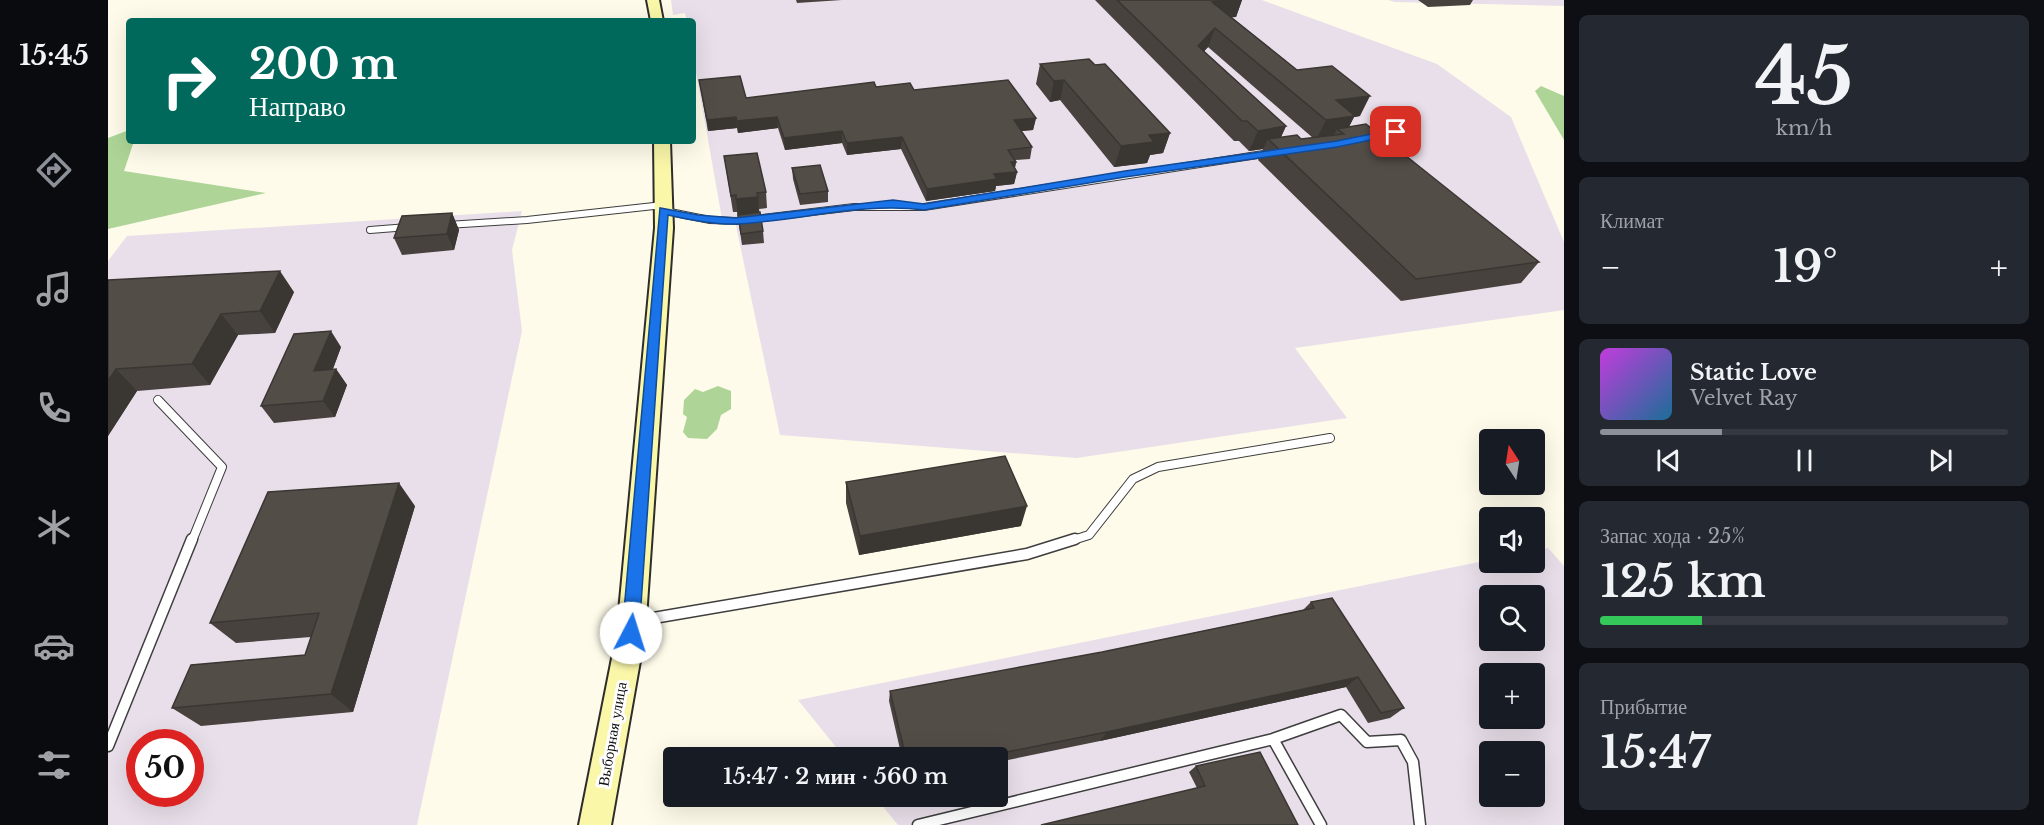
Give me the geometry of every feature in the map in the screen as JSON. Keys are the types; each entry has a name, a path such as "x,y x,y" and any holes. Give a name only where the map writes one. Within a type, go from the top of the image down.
{"main road":[{"path":"653,0 656,18"},
{"name":"Выборная улица","path":"595,825 632,622 663,207 662,144"}],"lane":[{"path":"1367,138 1396,132"},
{"path":"437,225 527,220 663,207 698,218 735,221 893,203 924,207 1125,174 1275,153"},
{"path":"370,230 415,227"},
{"path":"108,746 222,466 158,400"},
{"path":"632,622 1027,554 1089,535 1133,479 1158,467 1330,438"},
{"path":"918,825 1273,740 1341,715 1367,742 1401,740 1413,762 1420,825"},
{"path":"1273,740 1321,825"}],"shaded area":[{"path":"671,0 1262,0 1437,64 1511,117 1564,242 1564,310 1295,348 1347,418 1077,458 780,435 735,221 722,219 696,72 696,18 686,18 685,13 673,15"},
{"path":"1388,0 1564,0 1564,6 1395,2"},
{"path":"522,211 512,250 522,331 417,825 108,825 108,261 127,236"},
{"path":"1548,548 1564,566 1564,825 898,825 883,807 1008,807 1008,747 836,747 798,700 1479,562 1479,573 1545,573 1545,549"}],"green space":[{"path":"1541,86 1564,96 1564,140 1535,91"},
{"path":"126,131 126,144 133,144 124,171 266,193 108,229 108,138"},
{"path":"718,386 731,391 731,409 721,415 717,429 707,439 688,438 683,432 687,417 683,414 684,400 695,389 703,392"}],"building":[{"path":"1117,0 1229,0 1212,2 1297,70 1332,66 1370,96 1336,100 1355,116 1326,120 1215,28 1198,46 1286,126 1258,131 1247,121 1242,121"},
{"path":"1089,59 1095,65 1105,64 1170,133 1149,135 1154,142 1121,146 1064,80 1054,81 1040,64"},
{"path":"740,76 746,98 874,82 876,87 910,83 914,90 1008,80 1036,118 1014,120 1032,147 1008,150 1016,162 1011,162 1017,172 994,174 997,179 927,189 902,137 847,143 842,131 784,138 777,117 737,121 736,117 707,120 699,80"},
{"path":"1366,124 1539,262 1416,279 1268,139 1297,135 1301,139 1344,134 1337,129"},
{"path":"757,153 766,192 757,193 758,197 736,199 736,195 731,196 724,156"},
{"path":"820,165 828,191 800,194 792,168"},
{"path":"760,212 763,231 741,234 738,215"},
{"path":"452,213 447,234 394,238 402,216"},
{"path":"280,271 260,311 221,314 192,364 116,369 108,381 108,280"},
{"path":"331,331 314,371 336,369 323,401 261,406 294,334"},
{"path":"1005,456 1027,506 860,536 846,482"},
{"path":"399,483 331,694 172,708 191,665 305,655 319,613 210,623 268,492"},
{"path":"1332,598 1404,708 1381,713 1358,677 1008,752 1008,747 903,747 890,691 1102,652 1314,608 1311,602"},
{"path":"1260,752 1298,825 1041,825 1205,786 1196,766"}],"route":[{"path":"631,633 664,228 663,210 698,218 735,221 893,203 924,207 1125,174 1337,144 1396,132"}]}
